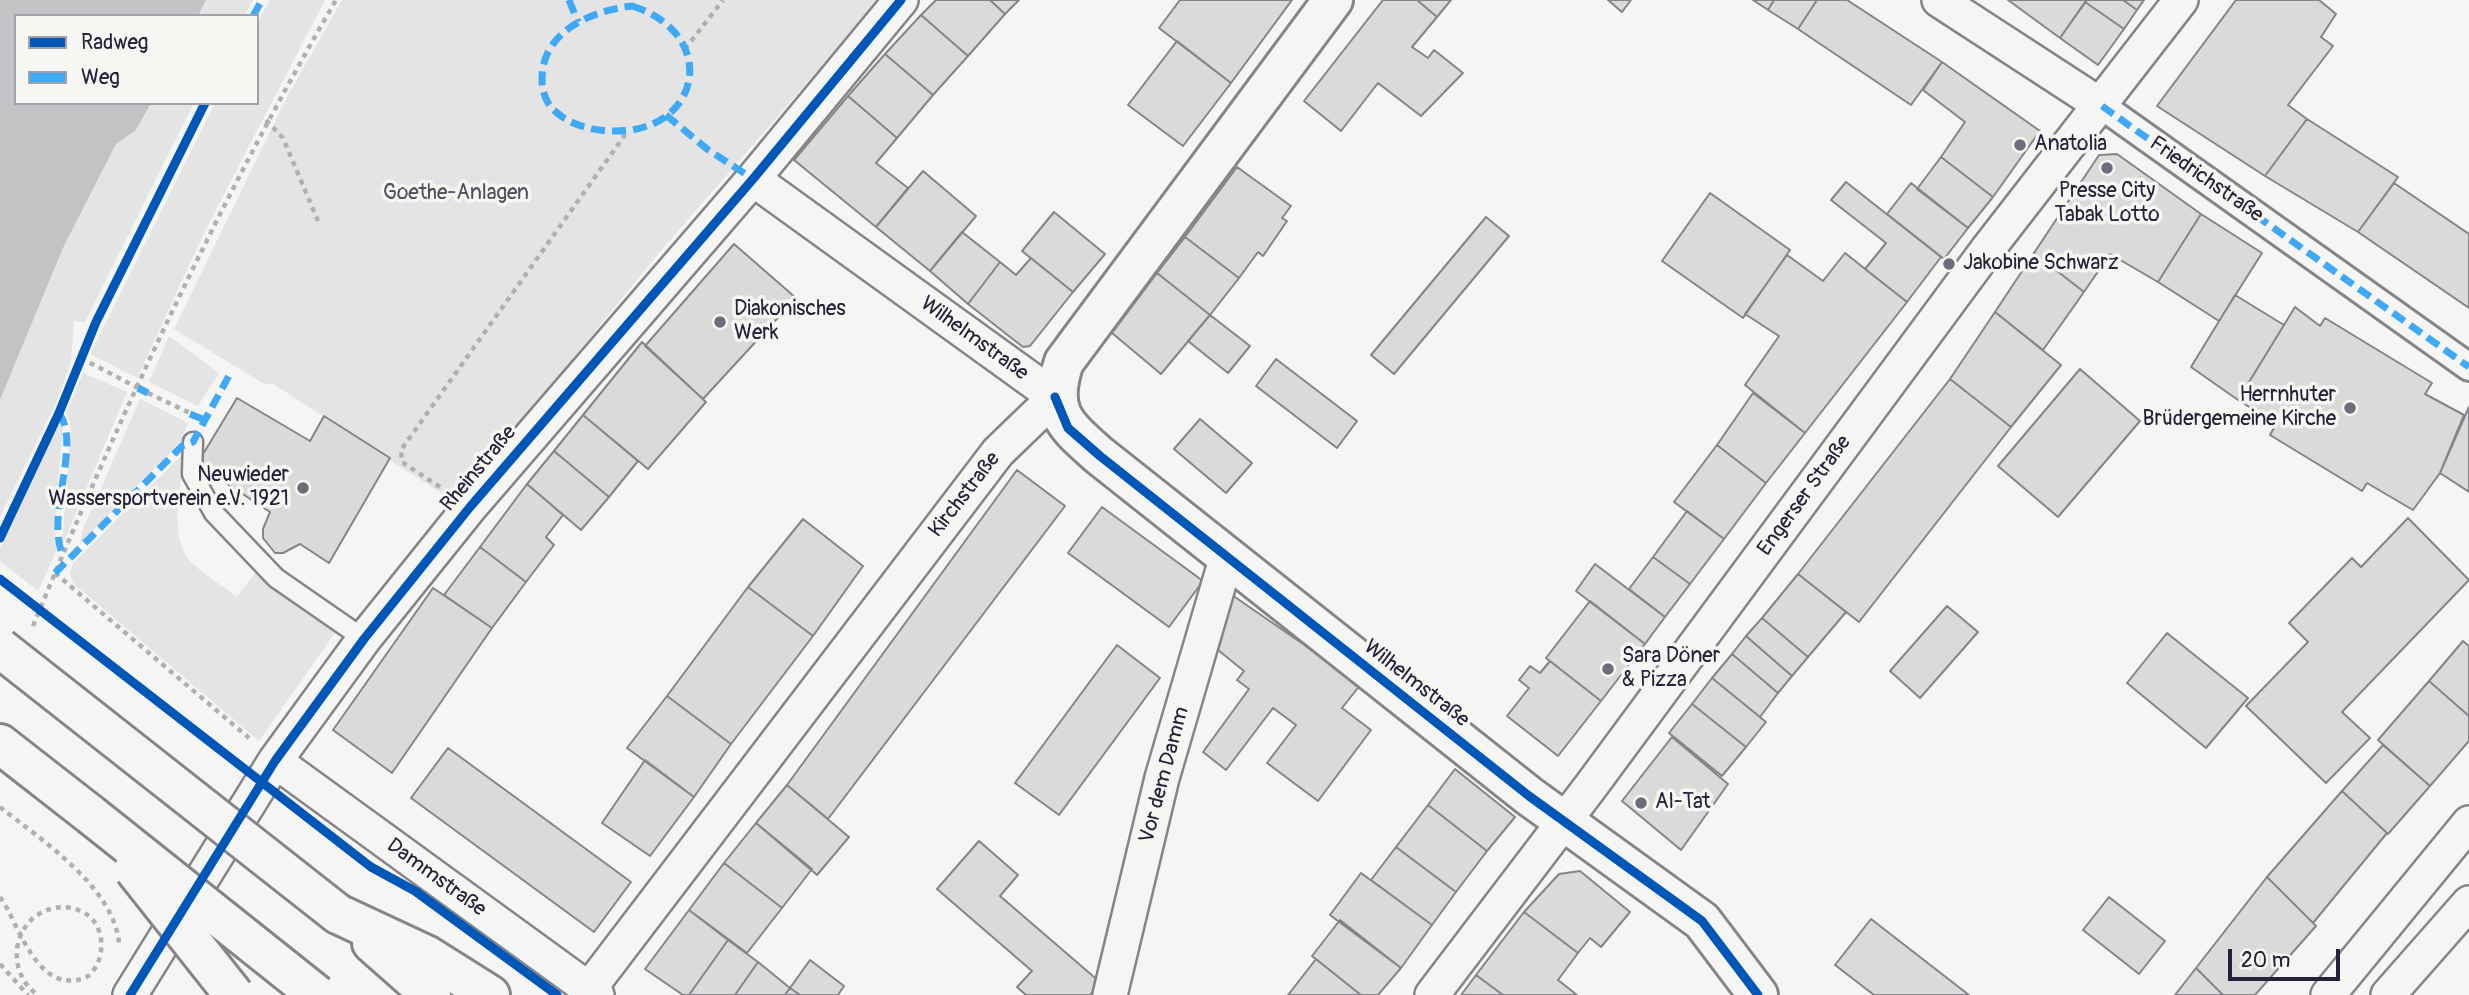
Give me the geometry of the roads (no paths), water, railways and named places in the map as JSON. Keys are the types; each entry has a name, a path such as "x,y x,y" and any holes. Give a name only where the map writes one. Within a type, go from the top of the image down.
{"main road":[{"path":"1055,397 1064,362 1333,0"},
{"name":"Wilhelmstraße","path":"1055,397 1068,428 1563,821 1702,921 1758,995"},
{"path":"15,641 430,995"},
{"path":"0,744 317,995"},
{"path":"91,816 234,995"},
{"path":"338,914 428,956 490,995"}],"street":[{"name":"Rheinstraße","path":"130,995 275,761 364,639 470,507 753,179 901,0"},
{"name":"Friedrichstraße","path":"1939,0 2102,106 2469,367"},
{"name":"Engerser Straße","path":"1432,995 1987,250 2102,106 2181,0"},
{"name":"Wilhelmstraße","path":"753,179 1055,397"},
{"name":"Kirchstraße","path":"593,992 998,452 1055,397"},
{"name":"Vor dem Damm","path":"1110,995 1162,778 1227,556"},
{"name":"Dammstraße","path":"275,761 593,992"},
{"path":"2328,995 2469,824"},
{"path":"2399,991 2469,903"}],"lane":[{"path":"193,442 192,474 214,513 255,560 276,578 364,639"}],"place":[{"name":"Anatolia","path":"2020,145"},
{"name":"Presse City Tabak Lotto","path":"2107,168"},
{"name":"Jakobine Schwarz","path":"1949,264"},
{"name":"Diakonisches Werk","path":"720,322"},
{"name":"Herrnhuter Brüdergemeine Kirche","path":"2350,408"},
{"name":"Neuwieder Wassersportverein e.V. 1921","path":"303,488"},
{"name":"Sara Döner & Pizza","path":"1608,669"},
{"name":"Al-Tat","path":"1641,803"}],"park label":[{"name":"Goethe-Anlagen","path":"456,194"}]}
